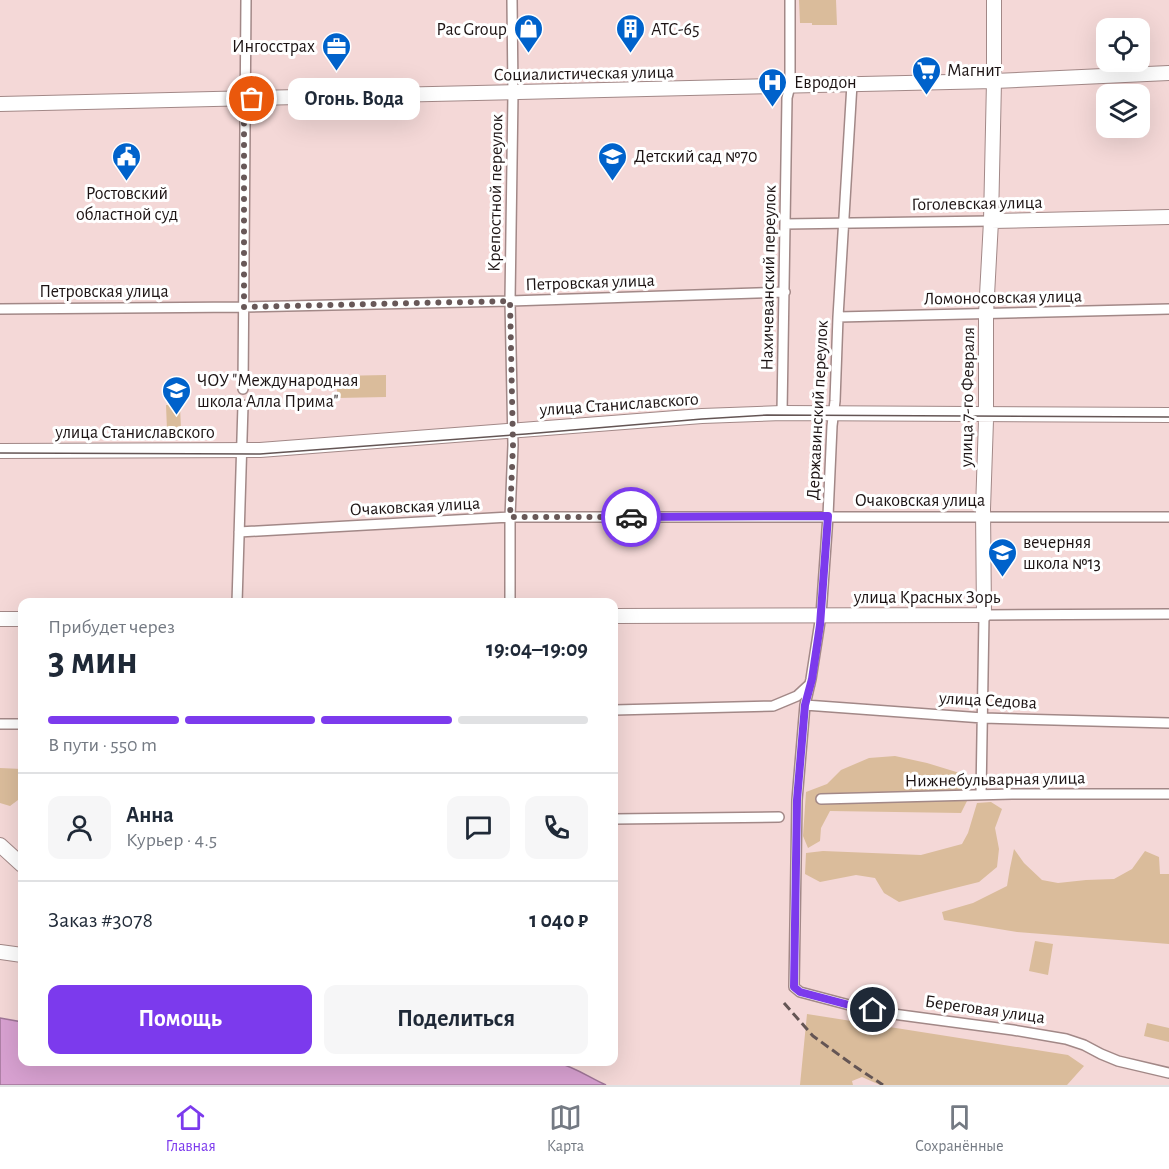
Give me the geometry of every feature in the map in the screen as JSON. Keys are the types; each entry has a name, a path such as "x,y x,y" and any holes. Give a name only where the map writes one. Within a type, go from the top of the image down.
{"street":[{"path":"243,389 246,0"},
{"name":"Крепостной переулок","path":"510,598 513,431 510,301 512,0"},
{"name":"Нахичеванский переулок","path":"783,413 790,0"},
{"name":"улица 7-го Февраля","path":"981,795 986,314 994,81 994,0"},
{"name":"Социалистическая улица","path":"0,104 994,81 1169,73"},
{"name":"Державинский переулок","path":"794,987 797,800 805,705 821,615 852,84"},
{"name":"Гоголевская улица","path":"785,224 1169,217"},
{"name":"Петровская улица","path":"0,309 244,307 784,292"},
{"name":"Ломоносовская улица","path":"838,317 1169,309"},
{"path":"237,598 243,405"},
{"name":"улица Станиславского","path":"0,451 260,450 702,416 783,413 1169,415"},
{"name":"Очаковская улица","path":"238,532 510,517 1169,517"},
{"name":"улица Красных Зорь","path":"618,616 1169,614"},
{"path":"0,619 18,619"},
{"path":"618,710 773,706 798,696 810,684"},
{"name":"улица Седова","path":"805,705 983,718 1169,723"},
{"path":"0,724 18,724"},
{"name":"Нижнебульварная улица","path":"821,799 1169,794"},
{"path":"618,819 779,817"},
{"path":"0,845 18,861"},
{"path":"0,952 18,954"},
{"name":"Береговая улица","path":"794,987 800,992 863,1008 1066,1039 1118,1061 1169,1073"}],"shaded area":[{"path":"799,0 836,0 837,25 800,23"},
{"path":"386,375 386,397 337,398 337,376"},
{"path":"166,405 180,405 181,430 167,430"},
{"path":"895,756 963,774 969,797 961,813 830,811 821,828 820,841 808,848 803,836 806,792 827,784 841,770 869,758"},
{"path":"0,768 18,769 18,800 10,806 0,803"},
{"path":"991,802 1002,809 995,828 999,849 997,867 979,882 899,902 884,893 875,878 856,875 820,882 805,874 806,853 823,851 921,855 962,844 968,833 977,803"},
{"path":"1014,849 1024,863 1042,880 1058,883 1114,879 1132,869 1145,851 1159,857 1160,874 1169,874 1169,944 1017,932 944,920 942,912 973,903 1007,886"},
{"path":"1035,941 1053,944 1048,975 1029,971"},
{"path":"807,1014 1068,1055 1084,1066 1067,1085 880,1085 862,1077 852,1081 853,1085 800,1085"},
{"path":"0,1018 18,1021 18,1066 566,1066 606,1085 0,1085"},
{"path":"1147,1023 1169,1028 1169,1042 1144,1036"}],"tram line":[{"path":"0,453 260,454 767,415 1169,417"}],"railway":[{"path":"784,1003 813,1036 883,1085"}],"way so far":[{"path":"252,99 244,99 244,307 510,301 513,445 510,517 631,517"}],"place":[{"name":"Pac Group","path":"528,54"},
{"name":"АТС-65","path":"630,54"},
{"name":"Ингосстрах","path":"336,72"},
{"name":"Магнит","path":"926,96"},
{"name":"Огонь. Вода","path":"252,99"},
{"name":"Евродон","path":"773,108"},
{"name":"Ростовский областной суд","path":"127,182"},
{"name":"Детский сад №70","path":"613,182"},
{"name":"ЧОУ \"Международная школа Алла Прима\"","path":"176,416"},
{"name":"вечерняя школа №13","path":"1002,578"}],"route":[{"path":"631,517 828,516 820,625 812,679 805,705 797,800 794,987 800,992 873,1010"}]}
